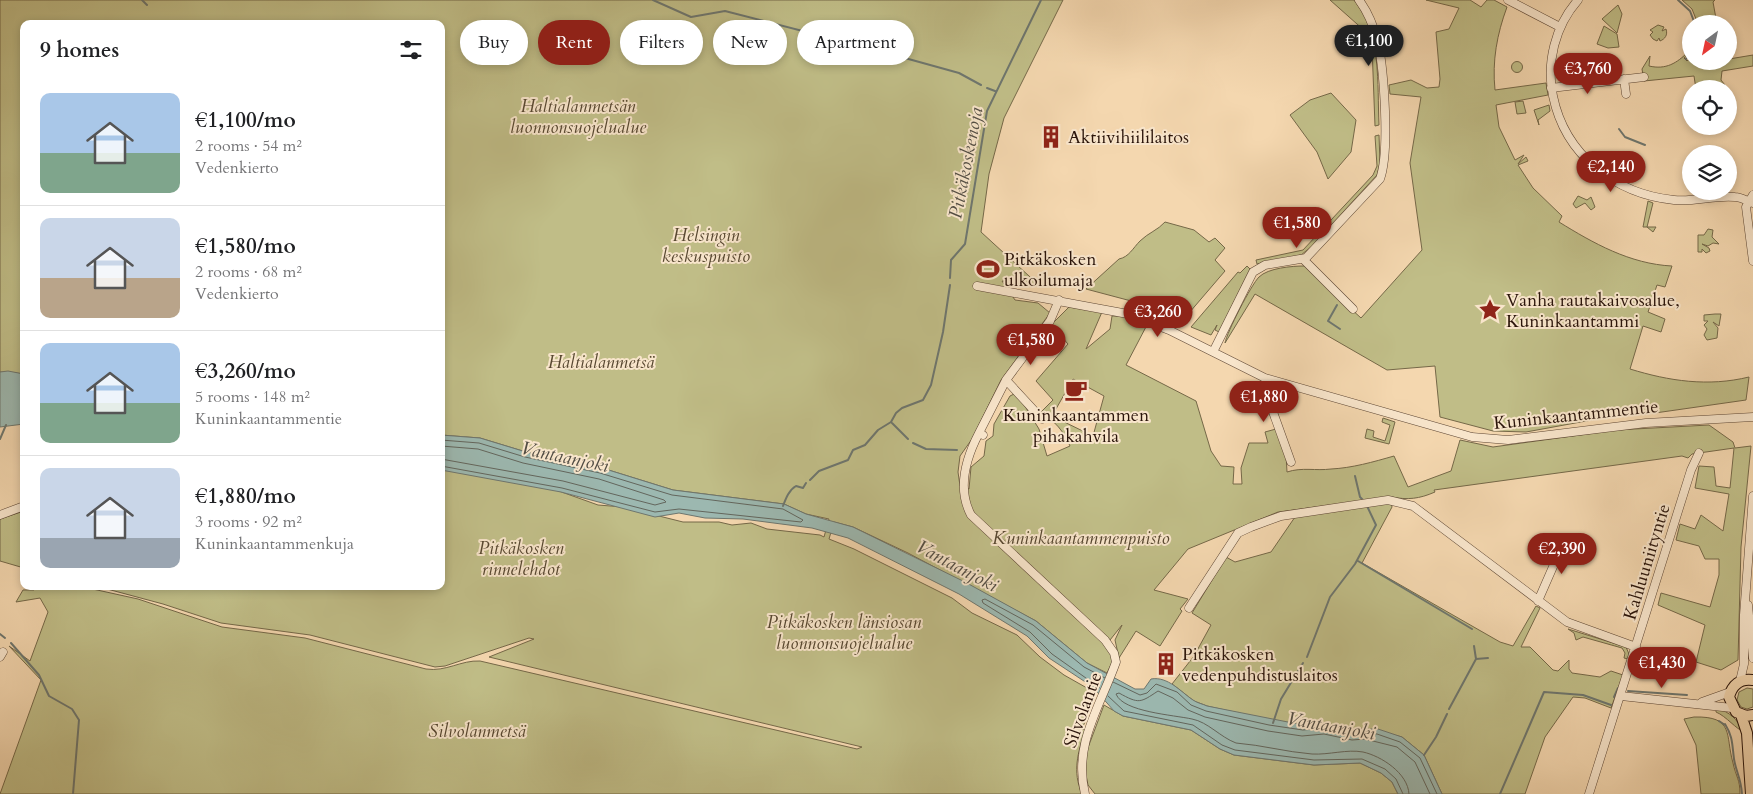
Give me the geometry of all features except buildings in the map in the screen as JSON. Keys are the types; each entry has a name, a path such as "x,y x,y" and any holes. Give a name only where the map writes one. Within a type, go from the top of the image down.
{"main road":[{"path":"1751,794 1747,733 1741,715 1732,708 1730,692 1740,681 1753,680"},
{"path":"1741,715 1753,715"},
{"path":"1751,794 1753,783"}],"street":[{"path":"1214,352 1253,272 1265,265 1303,259 1376,185 1383,172 1384,100 1378,42 1369,17 1358,0"},
{"path":"1508,0 1560,27"},
{"path":"1578,0 1560,27 1550,64 1551,88 1556,110 1571,141 1587,161 1611,180 1639,192 1672,200 1734,197 1751,200 1746,207 1753,260"},
{"path":"1551,88 1644,77"},
{"path":"1624,79 1626,94"},
{"path":"1303,259 1353,309"},
{"name":"Kuninkaantammentie","path":"977,286 1059,300 1139,317 1265,378 1459,434 1499,441 1646,423 1753,417"},
{"path":"1042,419 1006,380 1050,321 1059,300"},
{"path":"1265,378 1268,398 1293,463"},
{"name":"Silvolantie","path":"1006,380 982,434 970,451 963,498 971,515 1105,640 1116,659 1089,728 1080,760 1085,794"},
{"name":"Kahluuniityntie","path":"1589,794 1691,470 1699,453"},
{"path":"1740,681 1744,664 1746,584 1751,546 1753,496"},
{"path":"1189,608 1238,533 1281,516 1388,500 1413,506 1574,626 1636,647"},
{"path":"0,515 20,508"},
{"path":"1538,601 1559,553 1560,542"},
{"path":"1746,584 1753,658"},
{"path":"1700,703 1730,692"},
{"path":"1621,696 1700,703 1732,708"}],"green space":[{"path":"0,0 1063,0 1004,118 989,174 981,232 1041,287 1002,281 1015,300 1038,303 1050,313 1001,380 972,439 960,456 958,472 960,486 969,489 971,467 984,456 986,441 993,436 994,424 1010,396 1014,394 1018,395 1039,429 1047,456 1070,446 1058,427 1040,413 1053,400 1036,381 1068,344 1051,325 1069,307 1102,312 1086,349 1110,329 1112,316 1124,316 1148,323 1126,365 1196,401 1211,451 1221,466 1234,467 1233,484 1242,484 1241,468 1249,443 1268,443 1265,432 1276,429 1286,454 1287,472 1347,467 1394,456 1408,487 1451,471 1460,440 1493,447 1616,430 1709,425 1733,442 1735,448 1751,446 1741,547 1738,660 1721,670 1696,662 1705,625 1658,605 1661,593 1710,607 1719,575 1719,559 1705,559 1699,546 1676,540 1680,524 1695,529 1701,515 1723,531 1729,494 1695,488 1699,466 1714,467 1716,486 1730,488 1734,448 1692,454 1688,458 1682,456 1434,490 1435,492 1413,498 1391,497 1278,512 1188,549 1154,590 1188,599 1180,609 1182,611 1160,646 1136,631 1119,658 1115,640 1122,625 1106,645 1113,659 1107,673 1087,663 1036,621 908,553 853,527 834,522 829,539 854,549 952,598 972,613 1017,635 1040,657 1064,675 1094,692 1091,698 1094,699 1082,729 1085,730 1077,762 1077,778 1082,794 0,794 41,680 9,646 30,661 48,612 40,598 16,602 23,590 97,590 138,599 222,627 305,638 426,669 440,669 466,662 480,661 857,749 862,747 489,657 534,639 529,638 445,666 435,667 310,635 221,623 163,604 111,590 445,590 445,464 556,490 598,505 623,507 683,522 719,522 732,525 751,523 767,529 824,537 829,519 806,514 784,504 673,490 602,468 526,452 480,438 445,435 445,20 20,20 20,374 0,372","holes":["1073,379 1104,396 1093,436 1052,416"]},
{"path":"1330,0 1354,0 1369,28 1374,44 1378,76 1379,125 1375,126 1372,46 1366,32"},
{"path":"1426,0 1470,0 1481,7 1487,0 1494,0 1507,7 1500,27 1496,48 1495,90 1546,83 1548,95 1496,105 1499,127 1515,160 1524,155 1518,164 1526,157 1528,161 1518,165 1533,188 1562,216 1559,222 1599,245 1627,257 1672,266 1665,287 1657,285 1648,312 1665,319 1661,332 1643,326 1630,369 1659,377 1689,381 1719,382 1749,377 1746,400 1648,414 1608,417 1526,432 1493,431 1440,417 1435,366 1387,370 1255,294 1225,343 1251,289 1259,277 1268,271 1304,266 1361,318 1422,250 1410,163 1421,97 1390,94 1389,85 1411,80 1427,88 1439,87 1436,32 1449,29 1459,8"},
{"path":"1682,0 1715,0 1713,2 1715,15 1694,15 1692,9"},
{"path":"1618,5 1622,14 1617,33 1602,19"},
{"path":"1658,25 1664,27 1662,31 1666,29 1667,31 1666,36 1660,41 1659,38 1657,41 1650,35 1653,32 1650,30"},
{"path":"1604,26 1617,34 1619,47 1608,48 1597,44"},
{"path":"1753,55 1753,66 1738,68 1738,58"},
{"path":"1650,56 1649,66 1655,67 1671,65 1682,57 1682,70 1728,70 1722,71 1721,80 1695,80 1694,76 1644,81 1642,69"},
{"path":"1517,61 1523,67 1517,73 1511,67"},
{"path":"1331,93 1356,120 1351,152 1328,179 1317,152 1290,115 1310,100"},
{"path":"1523,101 1526,113 1517,114 1515,102"},
{"path":"1549,105 1550,111 1538,120 1539,125 1534,110"},
{"path":"1379,135 1380,163 1377,175 1311,247 1301,255 1257,264 1256,260 1303,250 1373,175 1377,166 1375,136"},
{"path":"1612,152 1620,157 1615,157 1609,169 1601,163"},
{"path":"1578,196 1587,200 1591,197 1595,207 1591,210 1585,203 1576,208 1573,204"},
{"path":"1648,201 1653,203 1647,227 1643,227"},
{"path":"1165,222 1194,230 1209,242 1215,238 1225,248 1215,260 1225,271 1183,320 1135,302 1086,289 1119,259 1128,254 1143,238"},
{"path":"1647,227 1656,227 1653,232"},
{"path":"1708,229 1713,230 1712,237 1719,244 1713,243 1708,246 1702,244 1709,248 1710,251 1706,253 1702,249 1702,252 1698,252 1698,235 1704,235"},
{"path":"1247,266 1250,269 1219,332 1215,330 1217,325 1211,335 1191,327 1238,272 1240,273"},
{"path":"1721,314 1719,326 1713,322 1718,328 1717,338 1707,340 1704,335 1707,329 1704,325 1708,321 1704,321 1704,315"},
{"path":"1383,418 1395,422 1389,444 1365,438 1367,429 1374,431 1373,437 1385,441 1390,425 1382,422"},
{"path":"1391,502 1392,507 1362,563 1500,642 1513,646 1536,606 1540,608 1521,647 1530,647 1553,670 1558,671 1569,660 1569,669 1572,673 1600,677 1611,671 1623,675 1611,708 1585,698 1573,697 1545,737 1525,794 1442,794 1424,755 1402,737 1365,728 1353,729 1325,723 1303,725 1270,720 1207,706 1194,701 1172,684 1194,656 1211,625 1192,613 1226,557 1235,562 1271,552 1295,517"},
{"path":"20,512 20,567 0,561 0,519"},
{"path":"1568,629 1626,647 1629,654 1628,659 1624,658 1625,653 1622,648 1583,637 1576,640 1574,633"},
{"path":"1747,688 1753,689 1753,707 1747,709 1741,707 1737,700 1739,692"},
{"path":"1104,705 1123,716 1191,730 1220,749 1234,755 1314,765 1360,763 1381,773 1392,782 1398,794 1095,794 1088,785 1083,761"},
{"path":"1716,708 1732,716 1743,731 1716,712"},
{"path":"1694,717 1716,720 1726,729 1739,781 1740,794 1701,794 1696,745 1684,719"}],"water":[{"path":"0,372 20,373 20,424 0,427"},
{"name":"Vantaanjoki","path":"445,435 480,438 526,452 602,468 673,490 784,504 806,514 853,527 965,582 1036,621 1087,663 1135,689 1144,689 1151,679 1163,680 1174,685 1195,701 1207,706 1303,725 1325,723 1353,729 1378,729 1402,737 1424,755 1442,794 1398,794 1392,782 1381,773 1360,763 1314,765 1234,755 1220,749 1191,730 1123,716 1114,711 1093,687 1049,658 1027,636 959,594 848,538 812,528 743,519 705,518 679,513 655,517 561,492 445,471"}],"waterway":[{"path":"142,0 147,5"},
{"path":"653,0 691,17 725,11 797,30"},
{"name":"Pitkäkoskenoja","path":"950,278 951,260 965,244 987,111 1041,0"},
{"path":"1678,0 1690,11 1692,15"},
{"path":"914,61 959,73 981,85"},
{"path":"987,88 995,91"},
{"path":"1619,129 1625,137 1645,145"},
{"name":"Pitkäkoskenoja","path":"810,480 819,471 848,460 853,450 865,445 878,430 891,422 896,413 902,408 923,400 931,385 943,332 950,285"},
{"path":"1337,305 1328,321 1340,329"},
{"path":"892,423 908,439"},
{"path":"0,439 6,425"},
{"path":"913,443 926,449 957,450"},
{"path":"1355,476 1360,497 1364,501"},
{"name":"Pitkäkoskenoja","path":"783,506 791,490 796,486 803,488 806,483"},
{"path":"1307,657 1330,597 1355,564 1376,525 1367,506"},
{"path":"1358,561 1472,629"},
{"path":"0,634 5,638"},
{"path":"11,643 39,675 49,696 72,709 79,720 73,794"},
{"path":"1474,646 1476,659"},
{"path":"1449,709 1476,659 1488,658"},
{"path":"1273,723 1281,699 1303,663"},
{"path":"1614,697 1618,688"},
{"path":"1628,691 1687,695"},
{"path":"1500,794 1544,692 1583,695 1611,705"},
{"path":"1424,755 1436,737 1447,714"},
{"path":"1719,721 1725,725"},
{"path":"1725,724 1731,737 1742,794"}],"place":[{"name":"Aktiivihiililaitos","path":"1051,137"},
{"name":"Pitkäkosken ulkoilumaja","path":"988,269"},
{"name":"Vanha rautakaivosalue, Kuninkaantammi","path":"1490,310"},
{"name":"Kuninkaantammen pihakahvila","path":"1076,390"},
{"name":"Pitkäkosken vedenpuhdistuslaitos","path":"1166,664"}],"park label":[{"name":"Haltialanmetsän luonnonsuojelualue","path":"578,116"},
{"name":"Helsingin keskuspuisto","path":"706,245"},
{"name":"Haltialanmetsä","path":"601,362"},
{"name":"Kuninkaantammenpuisto","path":"1081,538"},
{"name":"Pitkäkosken rinnelehdot","path":"521,558"},
{"name":"Pitkäkosken länsiosan luonnonsuojelualue","path":"844,632"},
{"name":"Silvolanmetsä","path":"477,731"}]}
